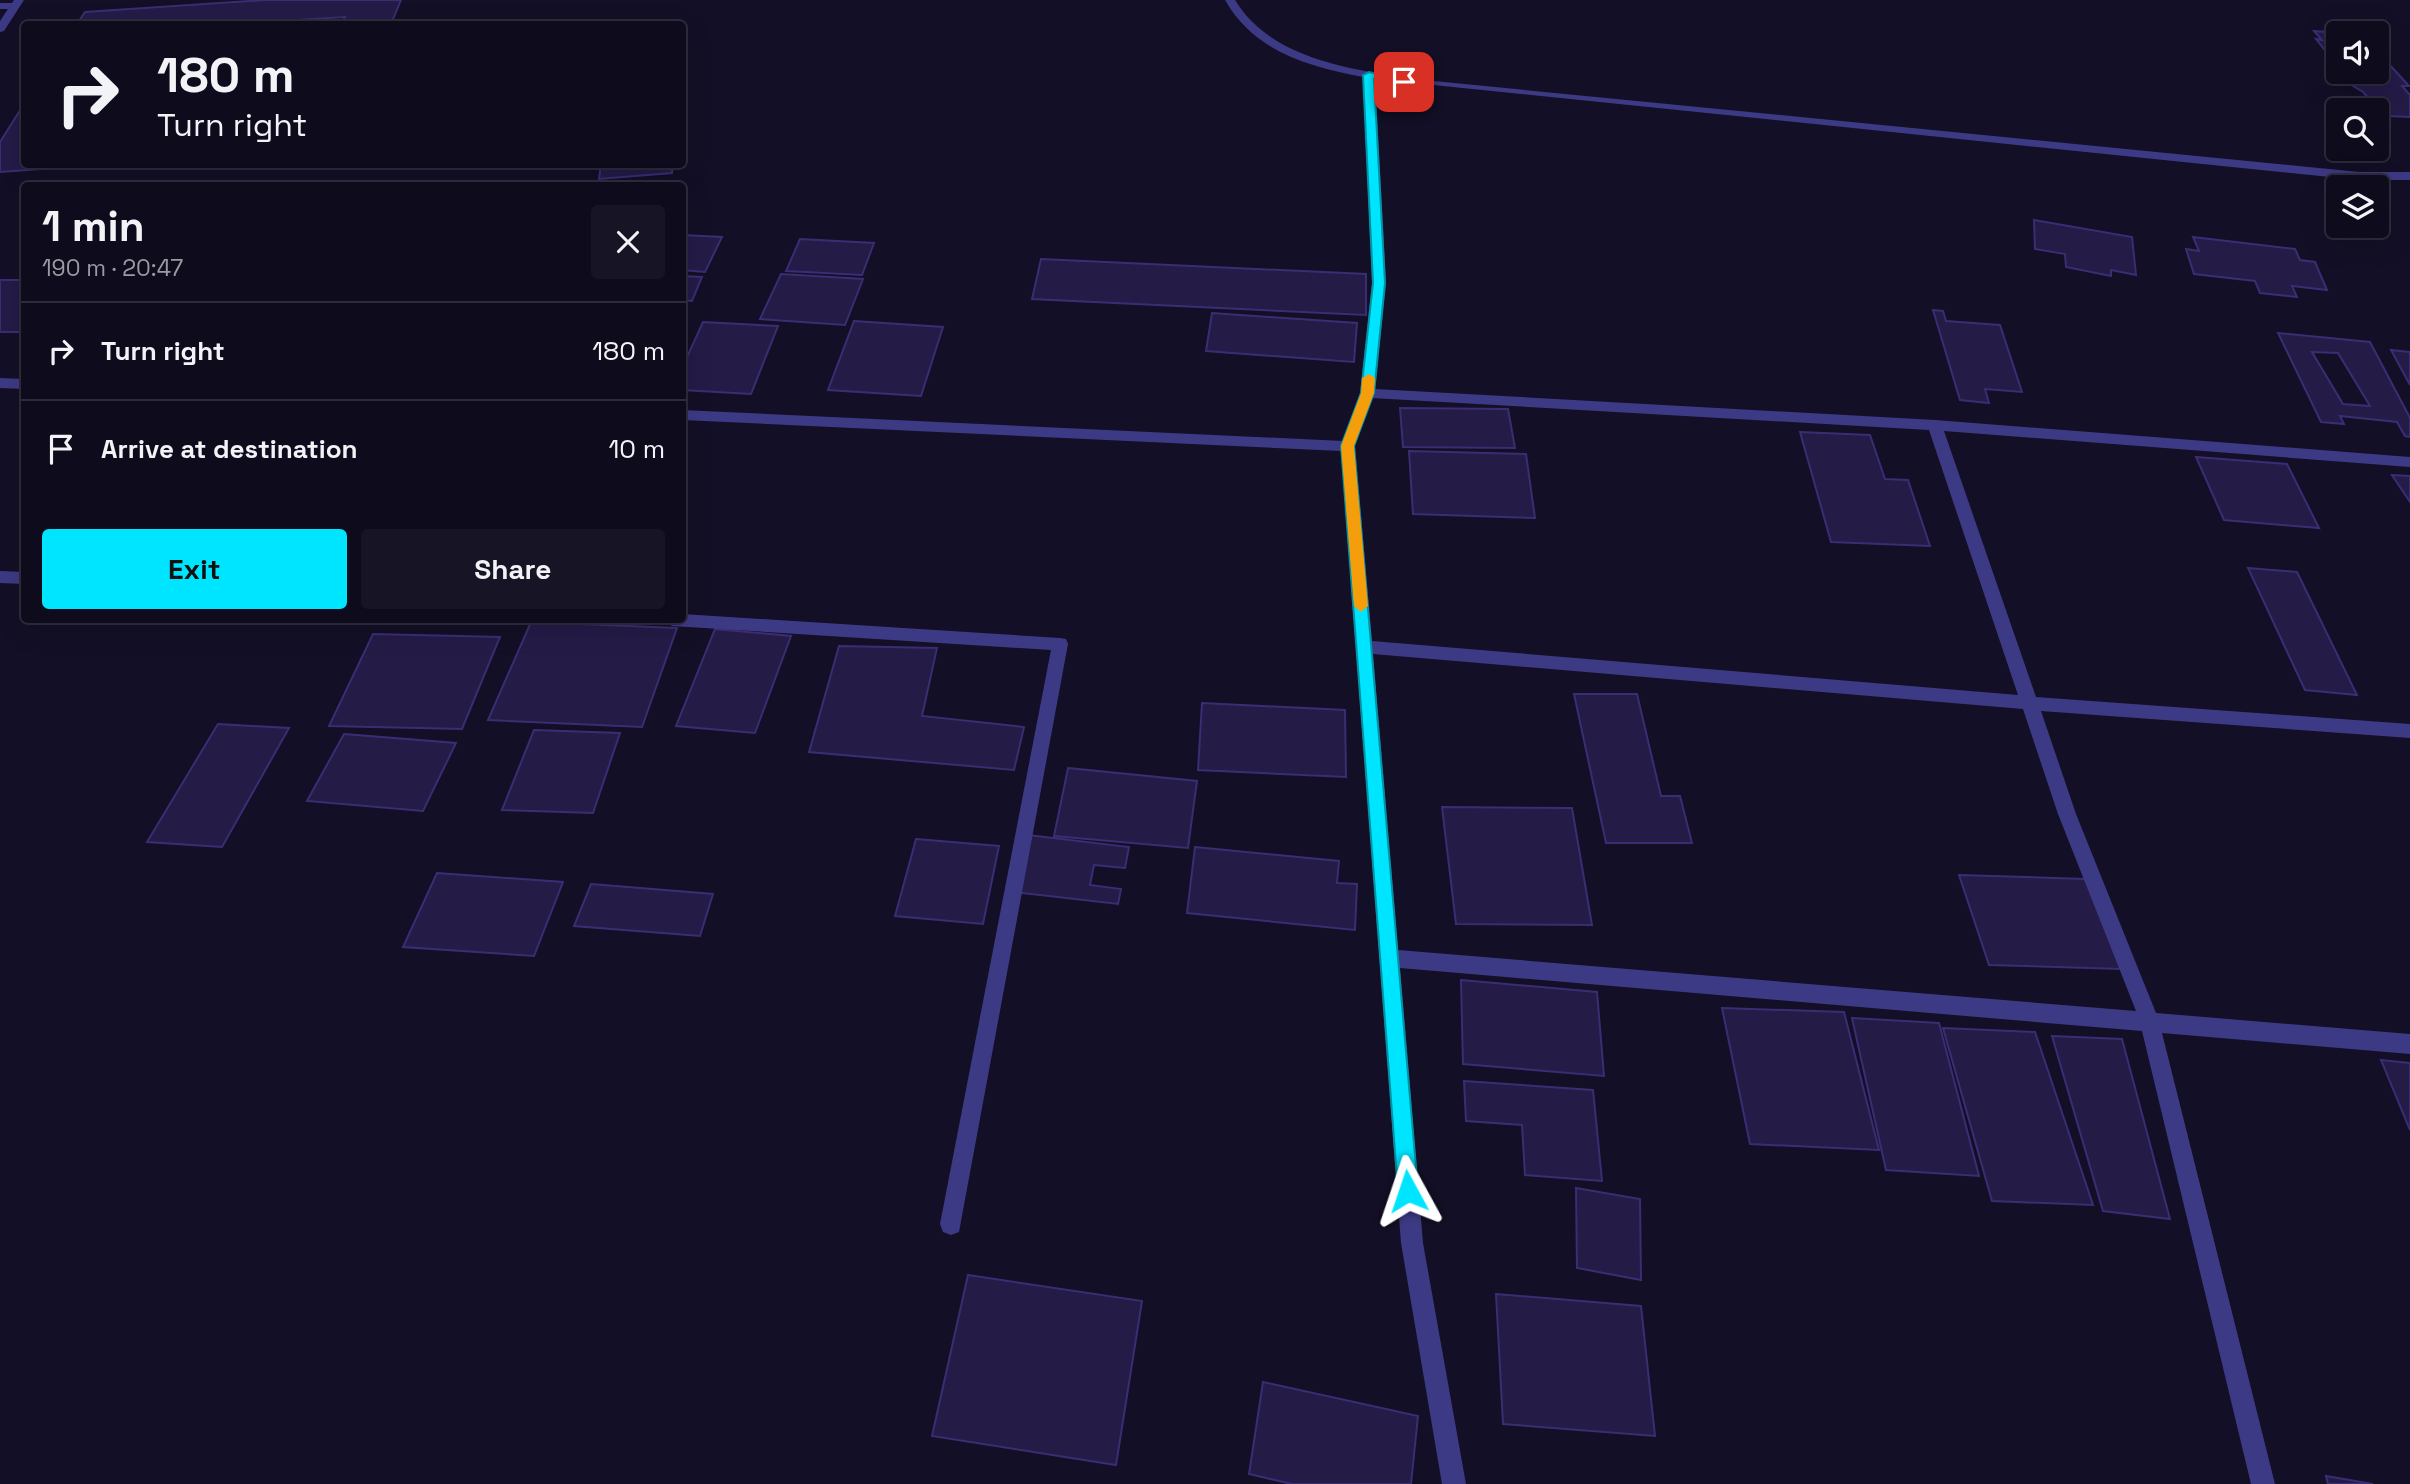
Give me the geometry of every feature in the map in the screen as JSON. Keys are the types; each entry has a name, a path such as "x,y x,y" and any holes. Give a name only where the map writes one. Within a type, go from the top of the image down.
{"street":[{"path":"1230,0 1252,32 1321,66 1404,82 2359,176 2410,176"},
{"path":"0,6 17,3"},
{"path":"0,29 17,3"},
{"path":"1369,75 1379,283 1367,393 1348,446 1412,1243 1454,1484"},
{"path":"0,383 21,384"},
{"path":"1367,393 1935,425 2410,462"},
{"path":"686,415 1348,446"},
{"path":"1935,425 2067,814 2149,1020 2263,1484"},
{"path":"0,577 21,578"},
{"path":"686,621 1060,644 951,1224"},
{"path":"1364,647 2030,704 2410,731"},
{"path":"1390,958 2410,1044"}],"building":[{"path":"265,0 401,0 392,21 343,21 345,17 279,21 79,21 85,12"},
{"path":"2314,31 2326,32 2326,52 2316,39 2322,40"},
{"path":"2389,64 2409,86 2402,86 2410,95 2410,117 2389,116 2389,98 2368,98 2350,84 2389,84"},
{"path":"21,109 21,168 54,168 0,172 0,142"},
{"path":"600,168 673,168 672,173 599,179"},
{"path":"2034,220 2132,237 2136,275 2111,270 2111,276 2066,267 2065,254 2035,249"},
{"path":"686,235 722,237 705,272 686,270"},
{"path":"2193,237 2295,249 2300,260 2315,262 2327,290 2292,286 2297,297 2260,293 2255,281 2194,274 2186,249 2199,251"},
{"path":"800,239 874,243 862,275 786,271"},
{"path":"1041,259 1366,274 1366,315 1032,299"},
{"path":"781,274 863,279 845,325 760,319"},
{"path":"686,276 702,277 692,301 686,300"},
{"path":"0,280 21,280 21,332 0,332"},
{"path":"1933,310 1943,311 1946,321 2000,325 2022,392 1985,389 1989,403 1960,400"},
{"path":"1212,313 1357,323 1354,362 1206,351"},
{"path":"854,321 943,327 921,396 828,390"},
{"path":"703,322 778,326 751,394 686,390 686,359"},
{"path":"2278,333 2370,342 2410,418 2410,437 2405,436 2397,422 2340,416 2344,424 2321,422","holes":["2312,352 2338,353 2370,406 2343,404"]},
{"path":"2391,350 2410,352 2410,385"},
{"path":"1400,408 1508,409 1515,448 1403,447"},
{"path":"1800,432 1870,435 1885,479 1908,480 1930,546 1831,542"},
{"path":"1409,451 1526,454 1535,518 1413,514"},
{"path":"2196,457 2287,464 2319,528 2224,520"},
{"path":"2392,475 2410,476 2410,502"},
{"path":"2248,568 2297,572 2357,695 2305,690"},
{"path":"531,623 677,628 642,727 488,720"},
{"path":"715,629 791,636 755,733 676,726"},
{"path":"373,634 500,637 462,729 329,726"},
{"path":"839,646 937,648 922,716 1024,727 1014,770 809,752"},
{"path":"1574,694 1637,694 1661,796 1680,796 1692,843 1606,843"},
{"path":"1202,703 1345,710 1346,777 1198,770"},
{"path":"218,724 289,728 222,847 147,842"},
{"path":"534,730 620,733 593,813 502,810"},
{"path":"344,734 456,743 423,811 307,801"},
{"path":"1068,768 1197,781 1188,848 1054,836"},
{"path":"1442,807 1572,808 1592,925 1456,924"},
{"path":"1028,835 1129,847 1125,868 1094,865 1090,885 1121,889 1118,904 1014,892"},
{"path":"916,839 999,846 983,924 895,916"},
{"path":"1195,847 1339,861 1337,883 1357,884 1355,930 1187,913"},
{"path":"437,873 563,882 534,956 403,947"},
{"path":"1959,875 2086,879 2121,969 1989,965"},
{"path":"591,884 713,894 700,936 574,926"},
{"path":"1461,980 1597,992 1604,1076 1463,1064"},
{"path":"1722,1008 1844,1012 1879,1150 1750,1144"},
{"path":"1852,1018 1939,1023 1979,1176 1886,1170"},
{"path":"1943,1028 2035,1032 2093,1205 1992,1201"},
{"path":"2052,1036 2122,1039 2170,1219 2103,1211"},
{"path":"2381,1060 2410,1063 2410,1130"},
{"path":"1464,1081 1593,1090 1602,1181 1525,1175 1522,1125 1466,1121"},
{"path":"1576,1188 1640,1199 1641,1280 1577,1268"},
{"path":"968,1275 1142,1301 1116,1465 932,1436"},
{"path":"1496,1294 1641,1306 1655,1436 1503,1424"},
{"path":"1263,1382 1418,1416 1411,1484 1292,1484 1249,1474"},
{"path":"2326,1476 2373,1484 2328,1484"}],"slow traffic":[{"path":"1361,606 1348,446 1367,393 1369,378"}],"route":[{"path":"1404,82 1369,75 1379,283 1367,393 1348,446 1408,1191"}]}
